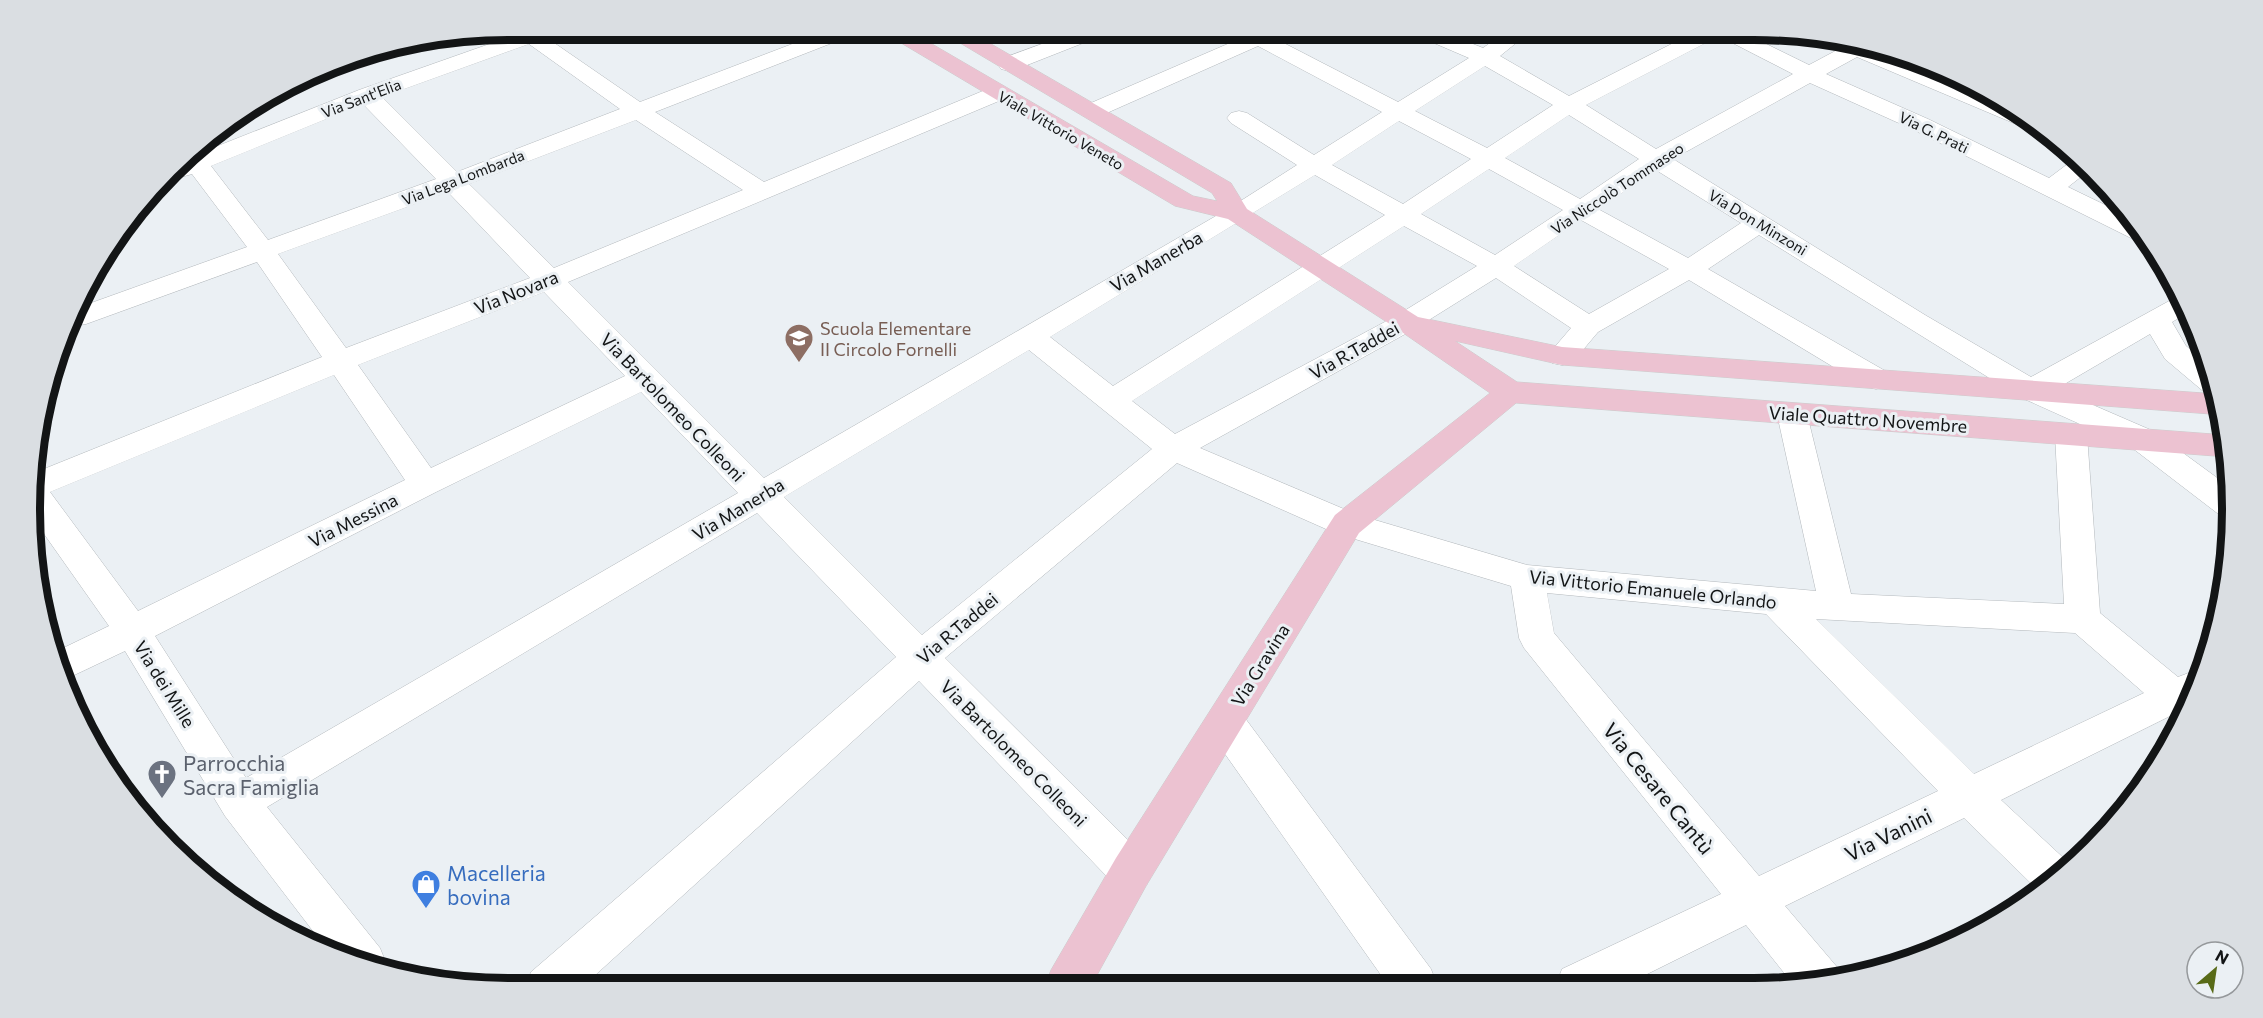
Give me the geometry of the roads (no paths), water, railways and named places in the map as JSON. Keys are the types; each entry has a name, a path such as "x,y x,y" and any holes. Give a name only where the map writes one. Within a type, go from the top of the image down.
{"main road":[{"name":"Viale Vittorio Veneto","path":"910,40 1184,201 1237,214 1406,322 1510,392"},
{"name":"Viale Vittorio Veneto","path":"969,40 1222,188 1237,214"},
{"name":"Viale Vittorio Veneto","path":"1406,322 1510,345"},
{"path":"1510,392 1510,345 1562,356 2210,404"},
{"name":"Viale Quattro Novembre","path":"1510,392 2218,445"},
{"name":"Via Gravina","path":"1071,978 1131,872 1347,524 1510,392"}],"street":[{"name":"Via Sant'Elia","path":"193,164 513,40"},
{"path":"545,40 638,111 761,191"},
{"name":"Via Lega Lombarda","path":"83,316 452,182 822,40"},
{"path":"1009,64 1073,40"},
{"path":"1092,111 1255,40"},
{"path":"1279,40 1398,111 1689,268 1876,379"},
{"name":"Via Don Minzoni","path":"1444,40 1485,57 1569,105 2031,390 2142,439"},
{"name":"Via Manerba","path":"239,803 1237,214 1485,57 1508,40"},
{"path":"1112,400 1321,268 1569,105 1696,40"},
{"name":"Via G. Prati","path":"1742,40 1811,75 1953,106 2049,189 2128,226"},
{"name":"Via Niccolò Tommaseo","path":"1406,322 1582,210 1656,159 1851,51"},
{"path":"1876,56 1953,106 2015,120"},
{"name":"Via Novara","path":"42,482 340,361 549,280 998,93"},
{"name":"Via Bartolomeo Colleoni","path":"367,95 1131,872"},
{"path":"1239,118 1314,165 1496,266 1588,326"},
{"path":"187,169 263,250 425,483"},
{"path":"2049,189 2076,169"},
{"path":"1562,356 1588,326 1689,268 1759,223"},
{"path":"2031,390 2176,307"},
{"path":"2156,319 2175,352 2203,375"},
{"name":"Via R.Taddei","path":"558,978 920,658 1173,449 1406,322"},
{"name":"Via Vittorio Emanuele Orlando","path":"1029,335 1173,449 1347,524 1527,578 1837,607 2083,619"},
{"name":"Via Messina","path":"66,663 133,632 425,483 645,378"},
{"path":"1792,414 1837,607"},
{"path":"2071,435 2083,619 2184,694"},
{"path":"2142,439 2222,499"},
{"name":"Via dei Mille","path":"40,503 133,632 239,803 355,952"},
{"name":"Via Cesare Cantù","path":"1527,578 1537,638 1813,973"},
{"path":"1776,602 2049,872"},
{"name":"Via Vanini","path":"1592,978 1969,795 2182,698"},
{"path":"1225,722 1410,978"}],"place":[{"name":"Scuola Elementare II Circolo Fornelli","path":"799,364"},
{"name":"Parrocchia Sacra Famiglia","path":"162,800"},
{"name":"Macelleria bovina","path":"426,910"}]}
